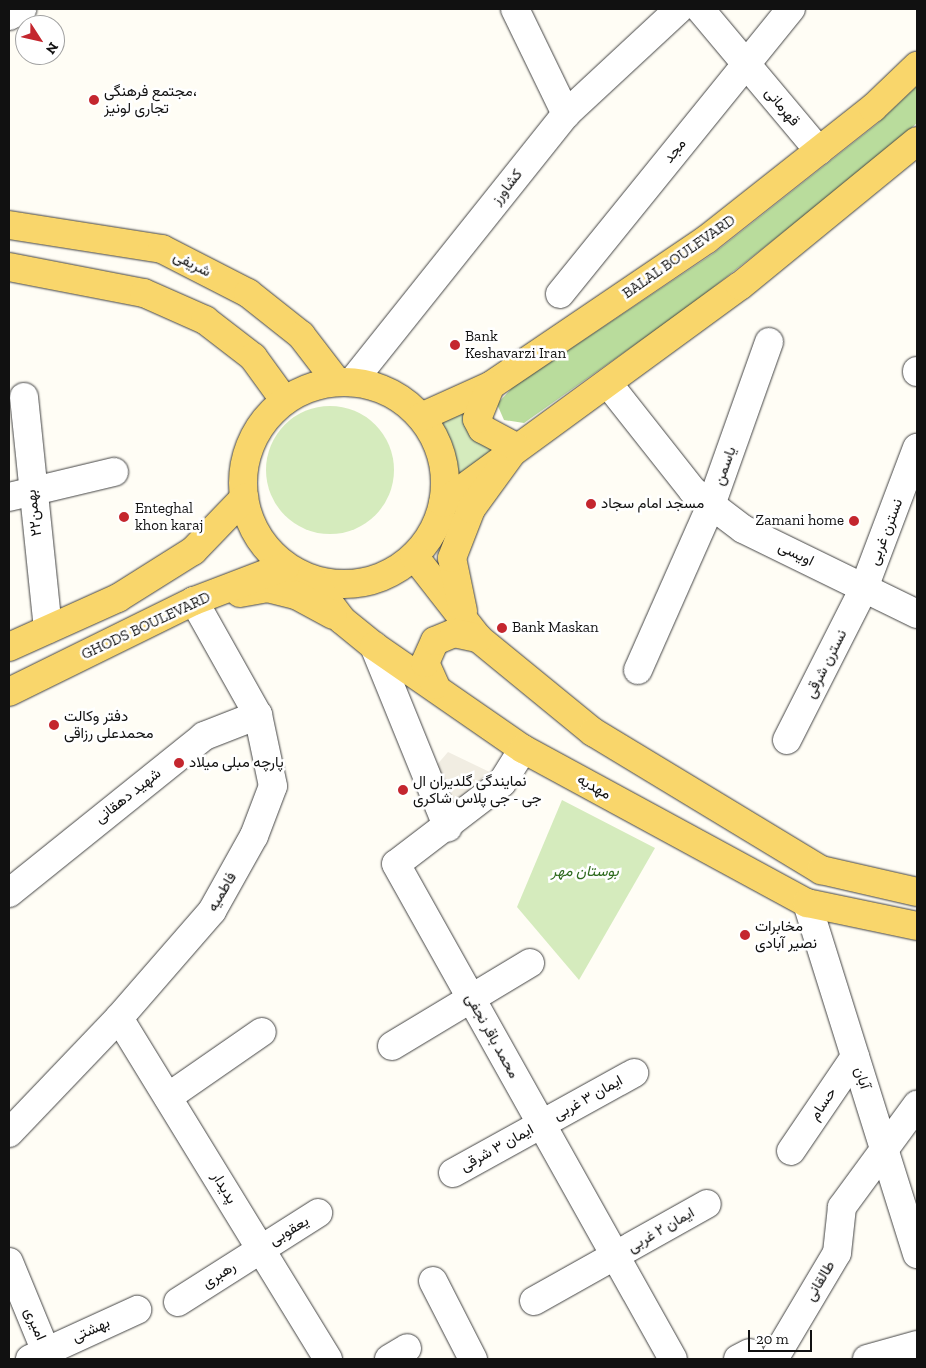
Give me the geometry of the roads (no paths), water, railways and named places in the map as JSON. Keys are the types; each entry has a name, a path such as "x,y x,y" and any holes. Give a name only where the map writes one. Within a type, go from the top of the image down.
{"main road":[{"name":"BALAL BOULEVARD","path":"421,417 490,386 708,240 819,151 917,66"},
{"path":"443,503 516,448 610,386 740,286 917,141"},
{"name":"شریفی","path":"9,225 162,249 248,292 301,335 344,382"},
{"path":"9,267 144,293 205,320 253,357 285,401"},
{"path":"344,382 390,392 421,417 437,443 445,472 443,503 432,532 414,556 392,572 366,582 338,584 311,579 286,566 266,548 250,522 244,498 244,470 251,444 265,420 285,401 310,388 344,382"},
{"path":"490,386 478,419 482,429 492,439 516,448"},
{"path":"472,630 452,558 471,509 516,448"},
{"path":"9,648 118,598 194,550 244,498"},
{"path":"414,556 472,630 594,732 821,870 917,892"},
{"name":"GHODS BOULEVARD","path":"9,692 194,601 286,566"},
{"name":"مهدیه","path":"311,579 342,620 374,646 435,685 523,749 807,903 917,926"},
{"path":"194,601 267,588 296,595 342,620"},
{"path":"435,685 425,662 435,640 454,633 472,630"}],"street":[{"path":"9,16 22,9"},
{"path":"515,9 566,114"},
{"name":"کشاورز","path":"344,382 566,114 679,9"},
{"name":"قهرمانی","path":"700,9 819,151"},
{"name":"مجد","path":"560,294 791,9"},
{"name":"یاسمن","path":"638,670 711,505 770,342"},
{"name":"اویسی","path":"610,386 693,491 743,529 917,614"},
{"name":"۲۲بهمن","path":"24,397 20,494 48,629"},
{"name":"نسترن غربی","path":"864,588 917,448"},
{"path":"20,494 114,472"},
{"name":"نسترن شرقی","path":"787,740 864,588"},
{"name":"فاطمیه","path":"9,1133 119,1018 212,911 254,836 273,786 258,716 194,601"},
{"path":"374,646 448,828"},
{"name":"شهید دهقانی","path":"9,893 204,736 258,716"},
{"name":"محمد باقر نجفی","path":"523,749 502,783 448,828 396,864 673,1359"},
{"name":"آبان","path":"807,903 917,1254"},
{"path":"392,1046 530,963"},
{"name":"پدیدار","path":"119,1018 328,1359"},
{"path":"168,1097 262,1032"},
{"name":"حسام","path":"791,1151 855,1057"},
{"name":"ایمان ۳ غربی","path":"542,1124 634,1073"},
{"name":"طالقانی","path":"754,1357 837,1253 842,1208 917,1107"},
{"name":"ایمان ۳ شرقی","path":"453,1173 542,1124"},
{"name":"ایمان ۲ غربی","path":"534,1301 707,1204"},
{"name":"یعقوبی","path":"260,1248 318,1213"},
{"name":"رهبری","path":"178,1302 260,1248"},
{"name":"امیری","path":"9,1262 42,1356"},
{"path":"433,1281 473,1359"},
{"name":"بهشتی","path":"42,1356 137,1310"},
{"path":"867,1359 917,1345"}],"place":[{"name":"مجتمع فرهنگی، تجاری لونیز","path":"94,100"},
{"name":"Bank Keshavarzi Iran","path":"455,345"},
{"name":"مسجد امام سجاد","path":"591,504"},
{"name":"Enteghal khon karaj","path":"124,517"},
{"name":"Zamani home","path":"854,521"},
{"name":"Bank Maskan","path":"502,628"},
{"name":"دفتر وکالت محمدعلی رزاقی","path":"54,725"},
{"name":"پارچه مبلی میلاد","path":"179,763"},
{"name":"نمایندگی گلدیران ال جی - جی پلاس شاکری","path":"403,790"},
{"name":"مخابرات نصیر آبادی","path":"745,935"}],"park label":[{"name":"بوستان مهر","path":"585,872"}]}
